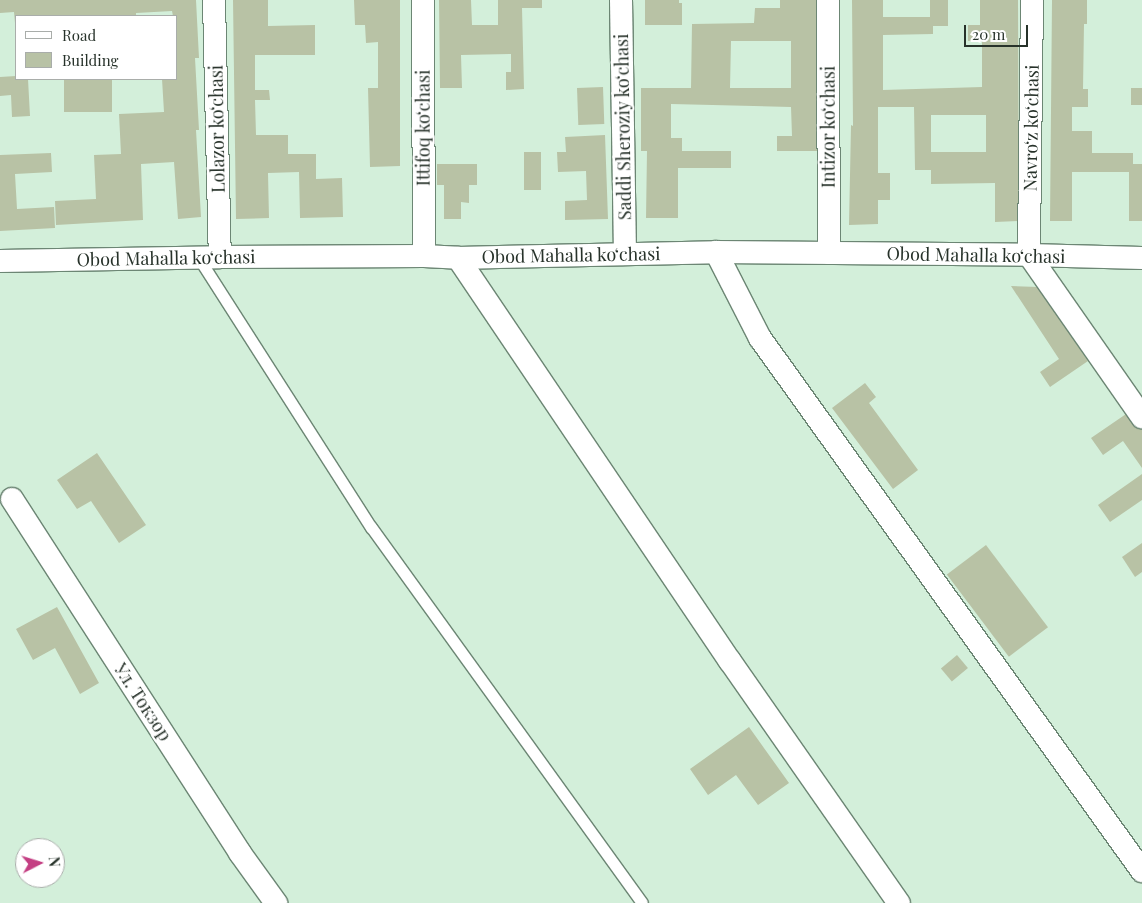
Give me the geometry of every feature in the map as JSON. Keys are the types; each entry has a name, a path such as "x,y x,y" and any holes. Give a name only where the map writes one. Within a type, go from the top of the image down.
{"street":[{"name":"Lolazor ko‘chasi","path":"214,0 220,257"},
{"name":"Ittifoq ko‘chasi","path":"423,0 424,256"},
{"name":"Saddi Sheroziy koʻchasi","path":"621,0 625,254"},
{"name":"Intizor koʻchasi","path":"828,0 829,253"},
{"name":"Navro‘z ko‘chasi","path":"1029,255 1032,0"},
{"name":"Obod Mahalla ko‘chasi","path":"0,261 220,257 424,256 458,258 716,252 1142,258"},
{"path":"716,252 760,338 1142,871"},
{"path":"1029,255 1142,417"},
{"path":"458,258 730,661 899,903"},
{"name":"Ул. Токзор","path":"12,499 240,853 276,903"}],"lane":[{"path":"198,258 371,527 642,903"}],"building":[{"path":"0,0 196,0 199,58 195,58 199,130 196,130 201,217 178,219 174,162 141,164 143,220 56,225 55,201 96,199 94,155 121,154 119,114 164,112 162,80 178,80 178,15 173,15 172,11 136,13 136,15 15,15 15,23 14,12 0,13"},
{"path":"233,0 268,0 268,26 315,25 315,55 255,55 255,90 269,90 270,100 255,100 256,135 288,135 288,154 316,154 316,179 342,178 343,217 300,218 299,172 268,173 269,218 236,219"},
{"path":"354,0 400,0 400,166 370,167 368,88 378,88 378,42 366,43 365,25 355,25"},
{"path":"439,0 471,0 472,25 498,25 498,0 542,0 542,8 522,8 524,89 506,90 506,72 511,72 511,54 461,55 462,88 440,88"},
{"path":"645,0 679,0 679,3 682,3 682,25 645,25"},
{"path":"780,0 817,0 817,151 777,151 777,136 792,136 791,107 671,104 671,138 682,138 682,151 731,151 731,168 678,168 678,218 646,218 647,151 641,151 641,88 691,88 692,24 754,23 755,8 780,8","holes":["731,41 791,41 791,88 730,88"]},
{"path":"852,0 883,0 883,17 930,17 930,0 948,0 948,26 933,26 933,34 883,35 883,90 982,87 982,40 968,41 968,25 980,25 980,0 1018,0 1019,221 995,222 995,183 931,184 931,170 915,170 914,107 878,107 878,173 890,173 890,200 878,200 878,224 849,225 851,125 853,126","holes":["931,115 986,115 986,152 931,152"]},
{"path":"1052,0 1087,0 1087,24 1084,24 1083,89 1088,89 1088,107 1072,107 1072,131 1092,131 1092,153 1133,153 1133,164 1142,164 1142,221 1129,221 1129,172 1072,172 1072,221 1050,221"},
{"path":"15,76 15,80 28,80 30,116 12,117 11,95 0,96 0,77"},
{"path":"64,80 112,80 112,112 64,112"},
{"path":"603,87 604,124 578,125 577,88"},
{"path":"1131,88 1142,88 1142,105 1131,105"},
{"path":"605,135 608,219 565,220 565,201 587,200 586,171 558,172 557,152 566,152 565,137"},
{"path":"524,152 541,152 541,190 524,190"},
{"path":"51,153 52,172 15,174 17,209 54,207 55,228 0,231 0,155"},
{"path":"437,164 477,164 477,185 469,185 469,203 461,202 461,219 444,219 444,185 437,185"},
{"path":"1011,286 1038,287 1088,361 1050,387 1040,372 1059,359"},
{"path":"865,383 876,397 869,403 918,470 893,489 832,408"},
{"path":"1129,412 1142,430 1142,468 1123,441 1103,455 1091,438"},
{"path":"97,453 146,525 119,543 91,501 77,509 57,480"},
{"path":"1142,474 1142,500 1110,522 1098,505"},
{"path":"1142,543 1142,572 1135,577 1122,557"},
{"path":"986,545 1048,627 1009,657 947,574"},
{"path":"57,607 99,683 80,694 55,648 33,660 16,629"},
{"path":"957,655 968,668 952,682 941,668"},
{"path":"749,727 789,783 758,805 736,775 708,795 690,769"}]}
